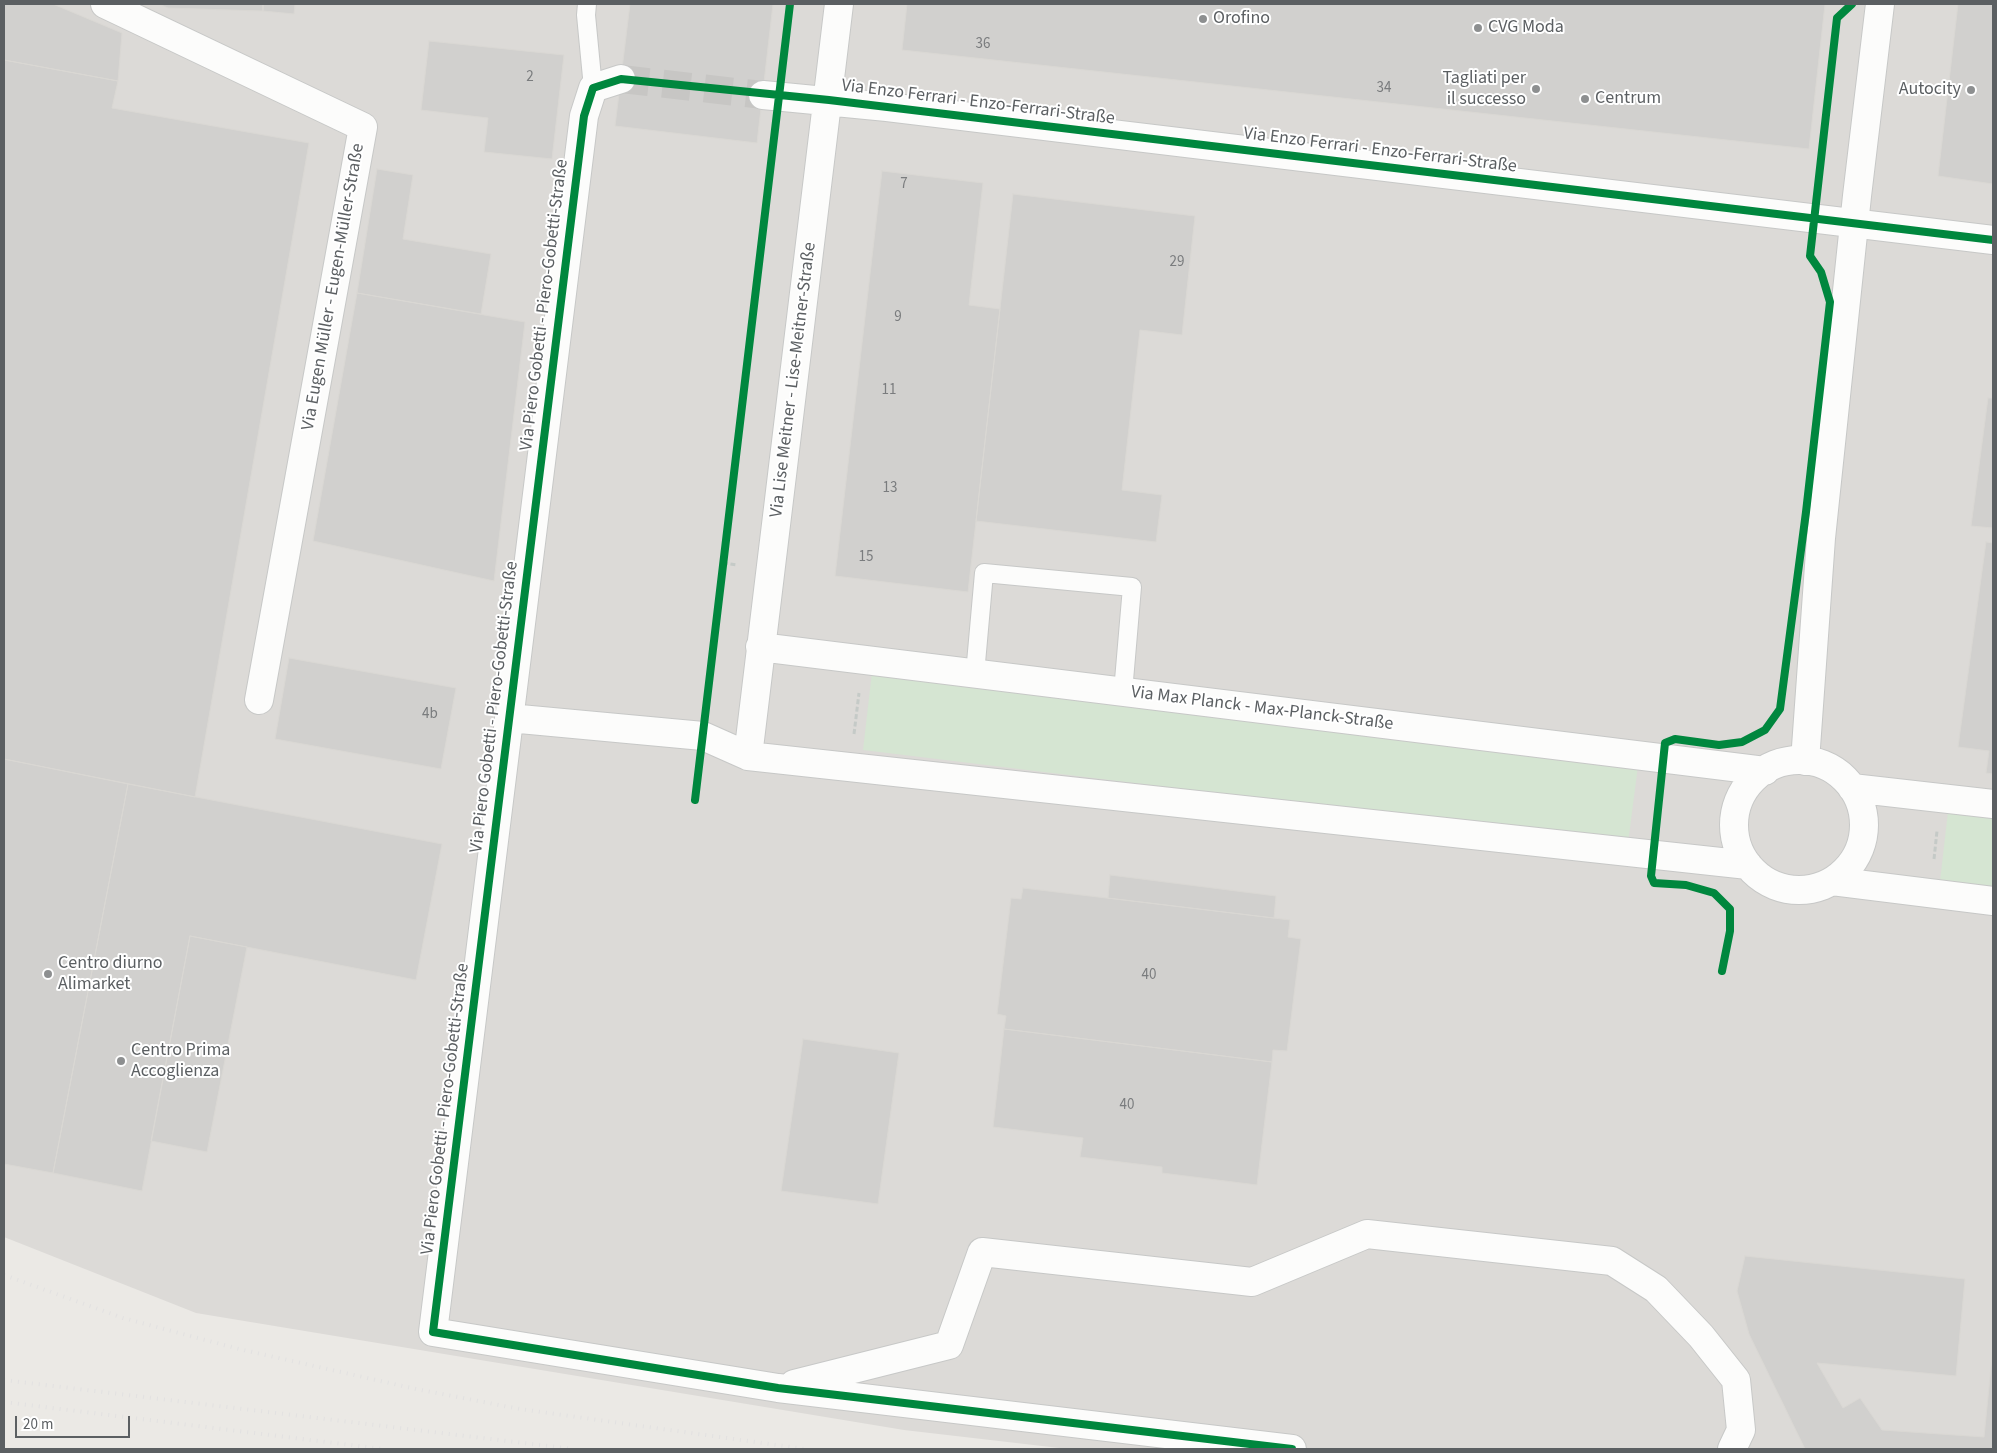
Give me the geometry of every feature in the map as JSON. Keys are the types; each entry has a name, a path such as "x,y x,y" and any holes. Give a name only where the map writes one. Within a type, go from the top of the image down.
{"street":[{"name":"Via Eugen Müller - Eugen-Müller-Straße","path":"105,4 363,126 259,700"},
{"name":"Via Lise Meitner - Lise-Meitner-Straße","path":"748,756 829,100 839,4"},
{"path":"1805,761 1821,538 1854,223 1880,4"},
{"path":"593,88 621,80"},
{"name":"Via Piero Gobetti - Piero-Gobetti-Straße","path":"593,88 584,116 433,1332 778,1388"},
{"name":"Via Enzo Ferrari - Enzo-Ferrari-Straße","path":"763,95 829,100 1993,240"},
{"name":"Via Max Planck - Max-Planck-Straße","path":"760,647 1123,692 1756,778"},
{"path":"509,718 702,736 748,756 1748,866"},
{"path":"1795,760 1805,761 1817,763 1836,772 1852,788 1861,807 1864,829 1859,850 1848,868 1832,881 1812,889 1791,890 1771,884 1748,866 1741,856 1734,835 1735,814 1742,794 1756,778 1774,765 1795,760"},
{"path":"1852,788 1993,804"},
{"path":"1832,881 1993,901"},
{"path":"778,1388 950,1344 982,1252 1252,1282 1367,1234 1612,1261 1656,1289 1701,1336 1736,1380 1741,1430 1732,1449"},
{"path":"778,1388 1292,1449"}],"lane":[{"path":"587,4 586,16 593,88"},
{"path":"975,674 984,573 1132,586 1123,692"}],"path":[{"path":"722,573 724,553"},
{"path":"850,767 864,660"},
{"path":"1930,893 1941,798"}],"shaded area":[{"path":"4,4 1993,4 1993,1449 1068,1449 904,1430 196,1313 4,1237"}],"green space":[{"path":"872,672 1638,766 1628,843 863,750"},
{"path":"1949,803 1993,809 1993,887 1940,881"}],"building":[{"path":"4,4 53,4 122,33 118,81 4,60"},
{"path":"159,4 263,4 263,11 168,8"},
{"path":"263,4 295,4 294,14 263,11"},
{"path":"630,4 773,4 757,143 615,126"},
{"name":"Centrum","path":"907,4 1825,4 1809,149 902,50"},
{"name":"Autocity","path":"1958,4 1993,4 1993,184 1938,176"},
{"path":"429,41 564,55 552,159 484,152 488,118 421,110"},
{"path":"4,60 118,81 112,108 309,143 195,797 4,759"},
{"path":"377,169 413,175 403,239 491,254 481,314 357,293"},
{"path":"882,171 983,183 969,305 1000,309 968,592 835,576"},
{"path":"1013,194 1195,216 1182,335 1140,330 1122,490 1162,495 1156,542 976,521"},
{"path":"357,293 525,322 494,581 313,541"},
{"path":"1988,398 1993,398 1993,528 1971,526"},
{"path":"1986,542 1993,543 1993,774 1986,773 1989,751 1958,747"},
{"path":"289,658 456,688 441,769 275,739"},
{"name":"Centro diurno Alimarket","path":"4,759 128,784 53,1173 4,1164"},
{"name":"Centro Prima Accoglienza","path":"128,784 442,844 416,980 190,936 142,1191 53,1173"},
{"path":"1110,875 1276,896 1274,918 1108,898"},
{"path":"1023,888 1290,920 1288,937 1301,939 1287,1051 1273,1050 1272,1062 1004,1029 1006,1016 997,1014 1011,898 1021,899"},
{"path":"190,936 247,947 207,1152 151,1141"},
{"path":"1004,1029 1272,1062 1257,1185 1162,1173 1162,1167 1080,1157 1083,1138 993,1127"},
{"path":"803,1039 899,1053 878,1204 781,1191"},
{"path":"1745,1256 1965,1279 1956,1376 1817,1363 1843,1408 1860,1398 1882,1430 1984,1437 1993,1347 1993,1449 1805,1449 1749,1334 1737,1291"}],"tunnel":[{"path":"621,79 763,95"}],"railway":[{"path":"4,1275 123,1318 239,1349 416,1389 520,1409 805,1449"},
{"path":"4,1380 573,1449"},
{"path":"4,1402 383,1449"}],"cycle path":[{"path":"695,800 790,4"},
{"path":"1722,971 1730,931 1730,909 1714,893 1686,885 1654,883 1651,876 1665,743 1675,739 1719,745 1742,742 1765,730 1780,709 1806,512 1830,302 1821,272 1810,256 1837,18 1852,4"},
{"path":"1292,1449 778,1388 433,1332 584,116 593,88 621,79 829,100 1993,240"}],"place":[{"name":"Orofino","path":"1203,19"},
{"name":"CVG Moda","path":"1478,28"},
{"name":"Tagliati per il successo","path":"1536,89"},
{"name":"Autocity","path":"1971,90"},
{"name":"Centrum","path":"1585,99"},
{"name":"Centro diurno Alimarket","path":"48,974"},
{"name":"Centro Prima Accoglienza","path":"121,1061"}]}
